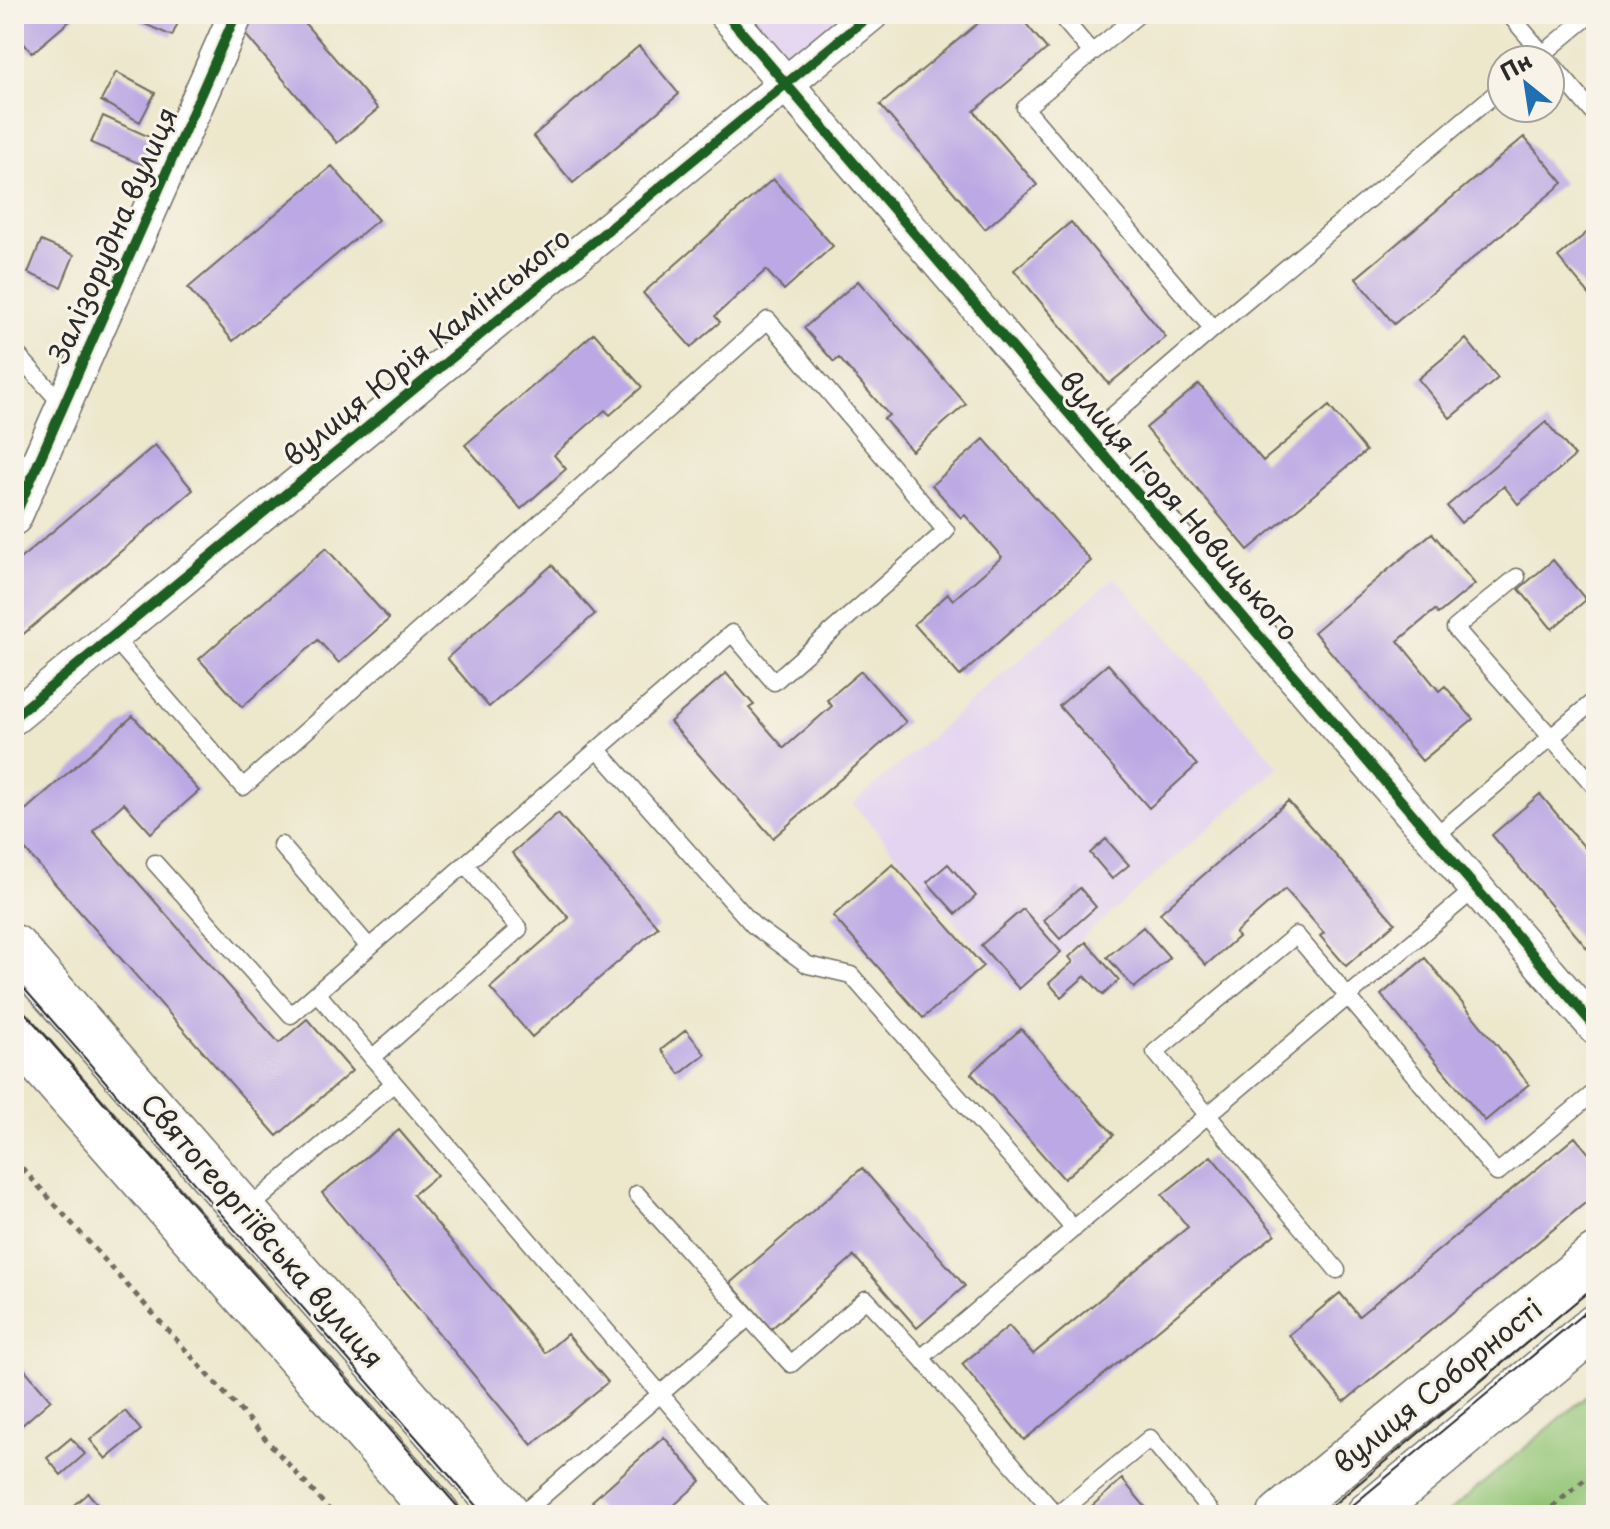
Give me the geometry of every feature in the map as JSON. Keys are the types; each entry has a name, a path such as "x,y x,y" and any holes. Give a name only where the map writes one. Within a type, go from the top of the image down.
{"main road":[{"name":"Святогеоргіївська вулиця","path":"14,947 509,1515"},
{"name":"Святогеоргіївська вулиця","path":"14,1033 438,1515"},
{"name":"вулиця Соборності","path":"1280,1515 1596,1256"},
{"name":"вулиця Соборності","path":"1368,1515 1596,1326"}],"street":[{"name":"Залізорудна вулиця","path":"14,518 236,14"},
{"name":"вулиця Ігоря Новицького","path":"726,14 1596,1028"},
{"name":"вулиця Юрія Камінського","path":"14,717 871,14"}],"lane":[{"path":"1059,14 1092,53"},
{"path":"1139,14 1025,108 1213,329"},
{"path":"1509,14 1532,44"},
{"path":"1560,44 1591,14"},
{"path":"1566,83 1596,116"},
{"path":"1088,437 1486,101"},
{"path":"112,636 243,787 768,320 946,531 774,682 732,633 291,1015 155,863"},
{"path":"14,351 64,407"},
{"path":"1517,577 1455,628 1596,788"},
{"path":"1433,838 1596,699"},
{"path":"598,750 753,925 808,965 851,975 1074,1229"},
{"path":"281,845 369,947"},
{"path":"372,1058 519,929 465,864"},
{"path":"921,1358 1476,888"},
{"path":"1337,1270 1155,1052 1296,935 1497,1173 1596,1091"},
{"path":"317,993 764,1515"},
{"path":"245,1212 394,1083"},
{"path":"637,1194 791,1364 866,1299 1056,1515 1150,1438 1214,1515"},
{"path":"521,1515 749,1317"}],"path":[{"path":"14,1159 334,1515"},
{"path":"1543,1515 1596,1470"}],"shaded area":[{"path":"726,14 871,14 786,84"},
{"path":"1115,577 1279,767 1018,994 853,804"}],"green space":[{"path":"1596,1388 1596,1515 1445,1515"}],"building":[{"path":"14,14 78,14 32,53 14,32"},
{"path":"143,14 182,14 172,36 140,22"},
{"path":"244,14 297,14 378,109 337,143 235,22"},
{"path":"989,14 1018,14 1047,49 974,111 1037,185 985,229 880,105"},
{"path":"639,46 679,94 573,183 533,136"},
{"path":"116,72 155,93 140,122 101,101"},
{"path":"103,116 154,139 143,165 91,143"},
{"path":"1524,137 1563,183 1394,324 1356,278"},
{"path":"332,166 378,220 233,341 188,288"},
{"path":"773,179 833,246 784,290 766,270 715,316 720,322 691,347 643,293"},
{"path":"1071,222 1166,337 1109,384 1014,270"},
{"path":"1596,225 1596,303 1558,257"},
{"path":"41,241 74,255 61,287 28,273"},
{"path":"858,281 966,404 912,451 884,419 889,415 839,358 834,362 804,328"},
{"path":"594,333 642,387 610,415 605,410 554,455 566,469 521,509 465,445"},
{"path":"1466,339 1498,378 1450,418 1418,379"},
{"path":"1199,384 1263,461 1329,406 1366,451 1248,550 1146,428"},
{"path":"1546,422 1575,456 1518,504 1504,486 1461,523 1447,506"},
{"path":"984,439 1091,561 960,676 914,624 948,594 953,600 1002,557 965,515 961,518 932,485"},
{"path":"155,445 193,490 14,642 14,564"},
{"path":"1432,533 1475,584 1438,614 1435,610 1398,641 1439,691 1445,686 1473,719 1422,761 1314,632"},
{"path":"326,548 389,619 339,663 318,640 242,707 199,659"},
{"path":"1553,560 1586,600 1552,629 1519,589"},
{"path":"552,565 595,614 489,707 447,658"},
{"path":"1108,664 1197,765 1149,808 1059,706"},
{"path":"861,671 906,722 773,838 670,722 726,673 754,705 749,708 784,748 832,706 827,700"},
{"path":"133,716 199,791 151,833 124,803 93,831 279,1043 307,1019 352,1071 277,1136 14,837 14,820"},
{"path":"1540,794 1596,861 1596,959 1492,835"},
{"path":"1288,801 1395,923 1346,966 1320,936 1324,933 1285,889 1235,933 1238,937 1206,965 1160,913"},
{"path":"558,813 658,927 532,1037 490,988 569,918 512,853"},
{"path":"1106,839 1129,865 1112,879 1090,853"},
{"path":"893,864 983,966 923,1018 833,916"},
{"path":"948,864 976,896 956,914 927,882"},
{"path":"1080,888 1096,907 1060,939 1043,920"},
{"path":"1023,909 1061,952 1019,989 981,945"},
{"path":"1143,927 1170,958 1134,988 1107,957"},
{"path":"1086,942 1119,980 1103,995 1085,976 1061,997 1049,983 1073,962 1069,957"},
{"path":"1425,958 1529,1084 1485,1121 1381,995"},
{"path":"1021,1029 1114,1135 1064,1179 971,1073"},
{"path":"686,1030 705,1054 680,1074 661,1050"},
{"path":"399,1130 437,1175 413,1195 545,1353 567,1334 608,1382 532,1445 322,1193"},
{"path":"1575,1137 1596,1162 1596,1194 1344,1402 1289,1335 1340,1293 1359,1316"},
{"path":"1211,1156 1275,1234 1024,1440 962,1364 1009,1326 1033,1354 1188,1227 1162,1195"},
{"path":"862,1168 965,1286 917,1328 854,1256 771,1329 730,1283"},
{"path":"20,1364 51,1400 14,1432 14,1369"},
{"path":"125,1411 141,1430 106,1459 90,1440"},
{"path":"664,1437 701,1481 671,1508 678,1515 605,1515 592,1501"},
{"path":"71,1438 85,1454 61,1475 47,1458"},
{"path":"1122,1479 1152,1515 1082,1515"},
{"path":"88,1493 107,1515 74,1515 69,1509"}],"tram line":[{"path":"14,977 484,1515"},
{"path":"14,1000 465,1515"},
{"path":"1321,1515 1596,1285"},
{"path":"1341,1515 1596,1303"}],"cycle path":[{"path":"14,518 236,14"},
{"path":"726,14 1596,1028"},
{"path":"14,717 871,14"}]}
